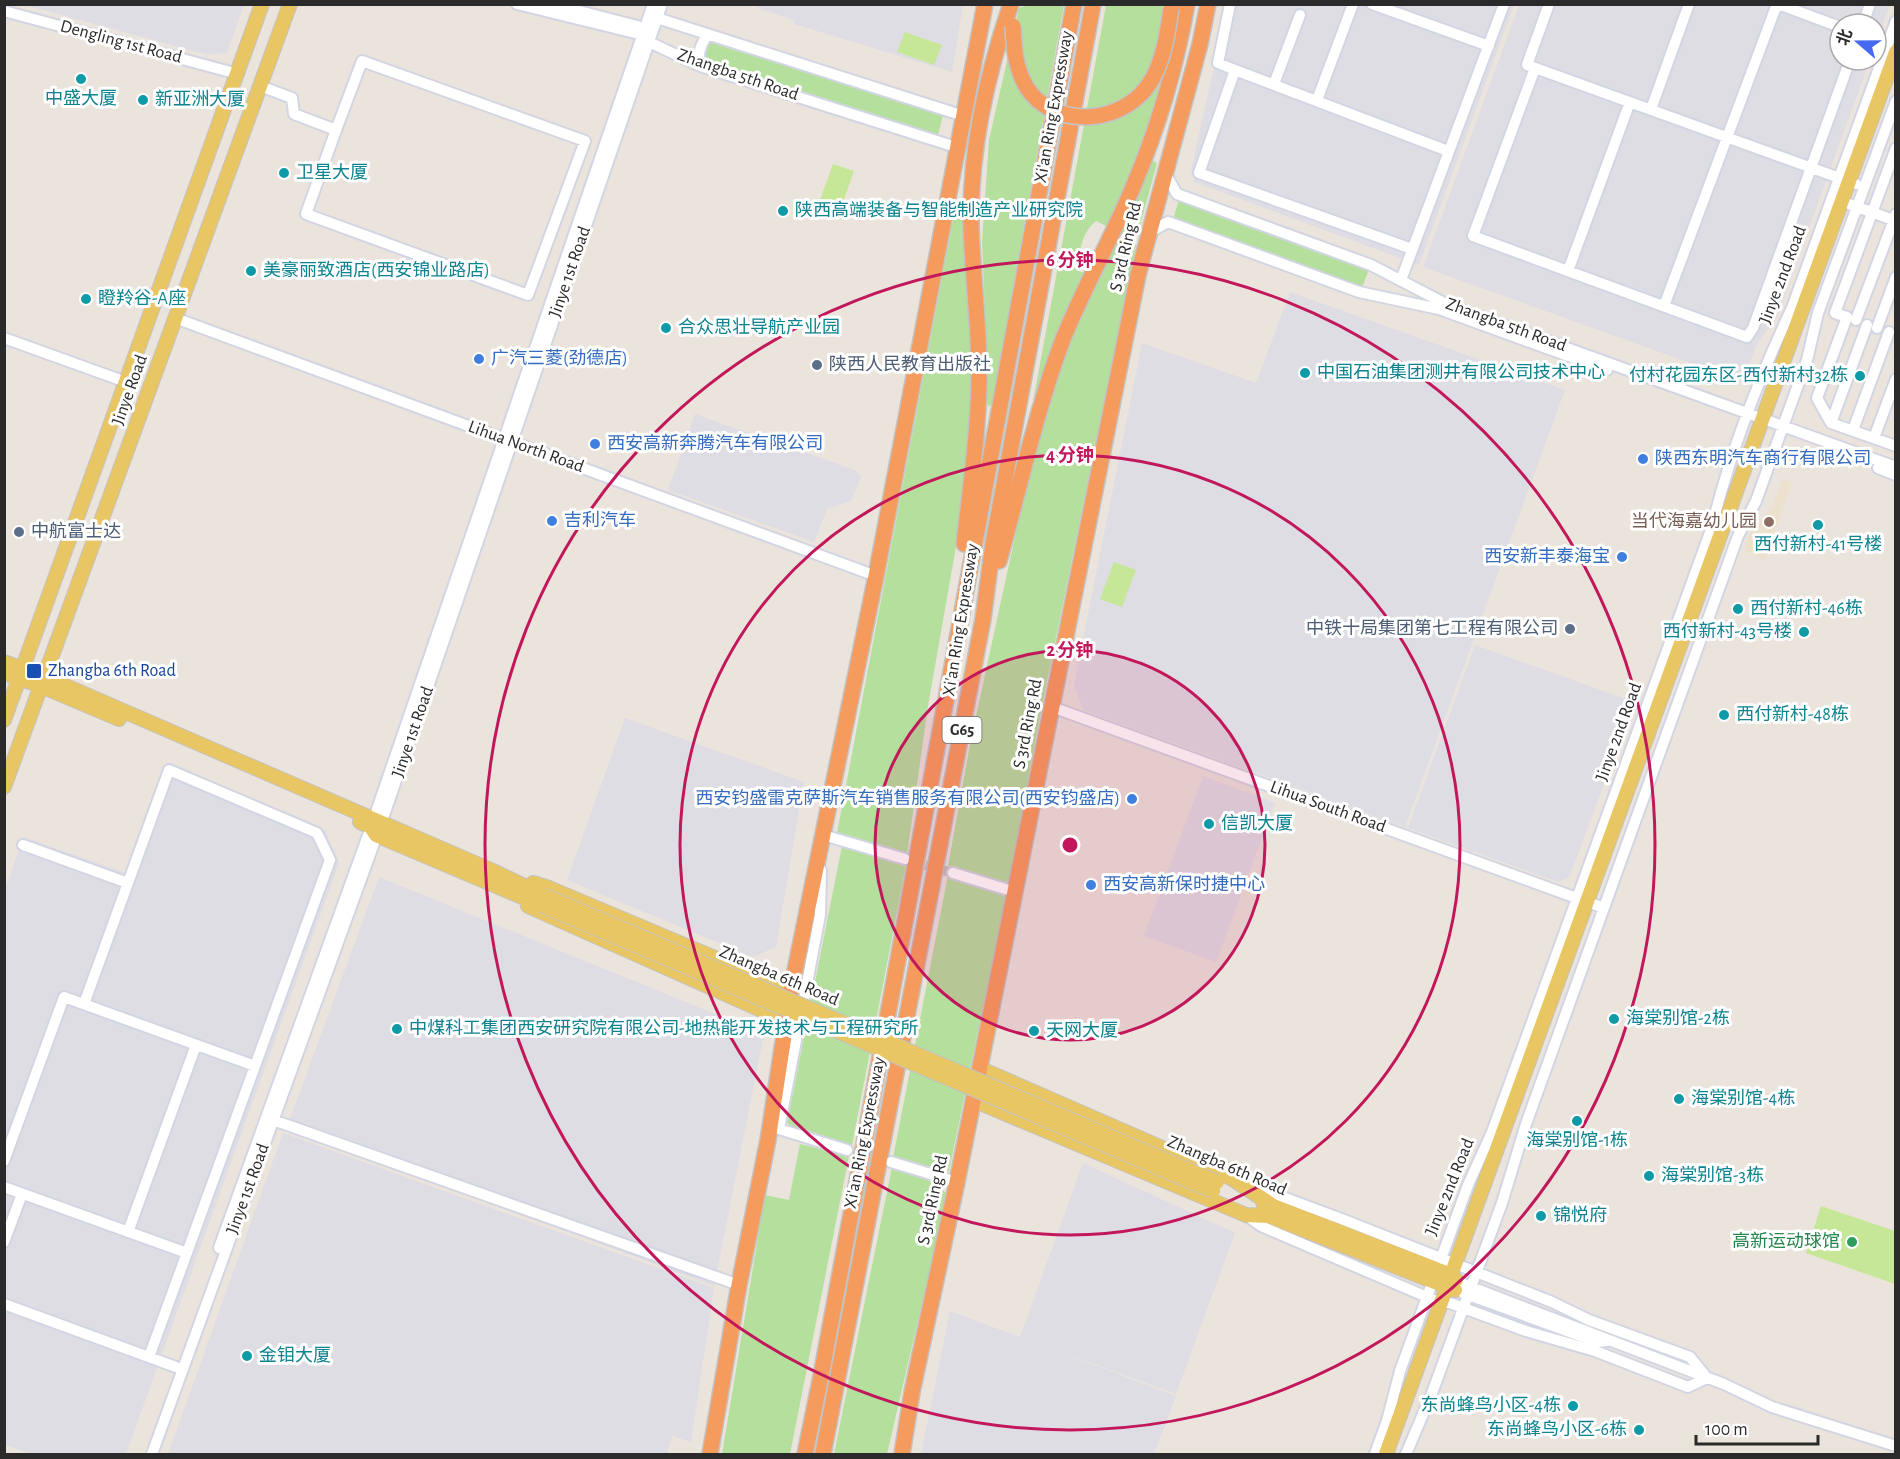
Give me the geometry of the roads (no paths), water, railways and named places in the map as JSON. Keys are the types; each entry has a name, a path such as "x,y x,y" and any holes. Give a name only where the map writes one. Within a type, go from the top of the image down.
{"highway":[{"path":"710,1455 739,1285 768,1140 791,990 876,576 985,4"},
{"path":"960,616 964,550 977,431 979,381 971,220 975,152 981,112 1010,16 1017,4"},
{"name":"Xi'an Ring Expressway","path":"805,1455 941,734 960,616 1074,4"},
{"name":"Xi'an Ring Expressway","path":"823,1455 983,619 993,544 1093,4"},
{"name":"S 3rd Ring Rd","path":"902,1455 912,1392 957,1182 1133,298 1148,232 1200,44 1208,4"},
{"path":"1010,16 1015,57 1028,89 1052,109 1068,115 1098,117 1112,113 1142,94 1155,74 1179,6"},
{"path":"983,619 1046,388 1064,338 1133,187 1164,103 1179,6"},
{"path":"895,1455 912,1392"}],"main road":[{"name":"Jinye Road","path":"4,720 262,4"},
{"name":"Jinye Road","path":"4,788 290,4"},
{"name":"Jinye 2nd Road","path":"1770,425 1848,181 1896,52"},
{"name":"Jinye 2nd Road","path":"1395,1455 1458,1286 1590,903 1853,206 1848,181 1896,77"},
{"name":"Zhangba 6th Road","path":"4,662 21,675"},
{"name":"Zhangba 6th Road","path":"4,673 43,681 375,826 493,871 542,900"},
{"name":"Zhangba 6th Road","path":"375,826 472,877 542,900 1270,1211 1437,1270 1458,1286"},
{"path":"493,871 549,888 791,990"},
{"path":"472,877 536,910 786,1021"},
{"path":"979,1068 1231,1178 1270,1211"},
{"path":"973,1100 1246,1215 1270,1211"},
{"name":"Jinye 2nd Road","path":"1386,1455 1458,1286"}],"street":[{"name":"Zhangba 5th Road","path":"517,4 646,35"},
{"name":"Zhangba 5th Road","path":"552,4 646,35 700,66 959,148"},
{"name":"Jinye 1st Road","path":"152,1455 273,1120 375,826 646,35 653,4"},
{"path":"646,35 657,18 662,4"},
{"path":"1230,4 1218,63 1448,151"},
{"path":"1317,100 1353,4"},
{"path":"1372,4 1489,46"},
{"path":"1401,280 1504,4"},
{"path":"1549,4 1527,65 1848,181"},
{"path":"1651,109 1689,4"},
{"path":"1664,306 1777,4 1828,23"},
{"name":"Dengling 1st Road","path":"4,11 238,74"},
{"path":"1274,84 1300,15"},
{"name":"Zhangba 5th Road","path":"657,18 964,116"},
{"name":"Jinye 2nd Road","path":"1406,1455 1432,1393 1458,1286 1502,1203 1590,903 1712,527 1722,488 1772,351 1848,181 1896,21"},
{"path":"700,66 699,52 708,34"},
{"path":"362,61 585,141 528,296 306,214 336,130 362,61"},
{"path":"1535,68 1473,236 1747,337 1753,328 1846,72"},
{"path":"1235,70 1199,173 1412,249"},
{"path":"260,86 292,98 294,114 336,130"},
{"name":"Jinye 2nd Road","path":"1853,206 1896,101"},
{"path":"1568,271 1630,102"},
{"path":"1853,430 1892,333 1835,313 1896,147"},
{"name":"Zhangba 5th Road","path":"1165,173 1177,194 1371,265 1448,305 1747,417"},
{"path":"1853,206 1895,218 1817,398 1831,423 1896,446"},
{"name":"Zhangba 5th Road","path":"1148,232 1167,222 1359,292 1438,309 1896,467"},
{"path":"1831,423 1872,326 1896,277"},
{"name":"Lihua North Road","path":"175,318 876,576"},
{"path":"4,338 126,382"},
{"path":"1874,438 1896,379"},
{"name":"Zhangba 5th Road","path":"1770,425 1896,475"},
{"name":"Jinye 2nd Road","path":"1375,1455 1401,1371 1468,1185 1590,903 1738,536 1756,501 1770,425"},
{"name":"Lihua South Road","path":"1052,706 1590,903"},
{"path":"84,1004 169,770 317,833 330,860 149,1357"},
{"name":"Jinye 1st Road","path":"144,1455 375,826"},
{"path":"847,1150 779,1129 820,915 822,840 904,860"},
{"path":"22,844 128,883"},
{"path":"953,873 1014,892"},
{"path":"4,1161 64,997 255,1066"},
{"path":"128,1232 196,1045"},
{"path":"273,1120 739,1285"},
{"path":"891,1162 957,1182"},
{"name":"Zhangba 6th Road","path":"1231,1178 1344,1220 1437,1270"},
{"path":"4,1188 187,1252"},
{"path":"4,1242 22,1194"},
{"name":"Zhangba 6th Road","path":"1246,1215 1261,1226 1427,1297 1458,1286 1552,1302 1589,1320 1690,1357 1707,1378"},
{"name":"Zhangba 6th Road","path":"1458,1286 1600,1335 1610,1341 1724,1384 1772,1407 1896,1446"},
{"name":"Zhangba 6th Road","path":"1458,1286 1526,1331 1596,1351 1688,1386 1707,1378"},
{"path":"4,1304 176,1367"}],"tunnel":[{"path":"911,861 953,873"}],"place":[{"name":"中盛大厦","path":"81,79"},
{"name":"新亚洲大厦","path":"143,100"},
{"name":"卫星大厦","path":"284,173"},
{"name":"陕西高端装备与智能制造产业研究院","path":"783,211"},
{"name":"美豪丽致酒店(西安锦业路店)","path":"251,271"},
{"name":"瞪羚谷-A座","path":"86,299"},
{"name":"合众思壮导航产业园","path":"666,328"},
{"name":"广汽三菱(劲德店)","path":"479,359"},
{"name":"陕西人民教育出版社","path":"817,365"},
{"name":"中国石油集团测井有限公司技术中心","path":"1305,373"},
{"name":"付村花园东区-西付新村32栋","path":"1860,376"},
{"name":"西安高新奔腾汽车有限公司","path":"595,444"},
{"name":"陕西东明汽车商行有限公司","path":"1643,459"},
{"name":"吉利汽车","path":"552,521"},
{"name":"当代海嘉幼儿园","path":"1769,522"},
{"name":"西付新村-41号楼","path":"1818,525"},
{"name":"中航富士达","path":"19,532"},
{"name":"西安新丰泰海宝","path":"1622,557"},
{"name":"西付新村-46栋","path":"1738,609"},
{"name":"中铁十局集团第七工程有限公司","path":"1570,629"},
{"name":"西付新村-43号楼","path":"1804,632"},
{"name":"Zhangba 6th Road","path":"34,671"},
{"name":"西付新村-48栋","path":"1724,715"},
{"name":"西安钧盛雷克萨斯汽车销售服务有限公司(西安钧盛店)","path":"1132,799"},
{"name":"信凯大厦","path":"1209,824"},
{"name":"西安高新保时捷中心","path":"1091,885"},
{"name":"海棠别馆-2栋","path":"1614,1019"},
{"name":"中煤科工集团西安研究院有限公司-地热能开发技术与工程研究所","path":"397,1029"},
{"name":"天网大厦","path":"1034,1031"},
{"name":"海棠别馆-4栋","path":"1679,1099"},
{"name":"海棠别馆-1栋","path":"1577,1121"},
{"name":"海棠别馆-3栋","path":"1649,1176"},
{"name":"锦悦府","path":"1541,1216"},
{"name":"高新运动球馆","path":"1852,1242"},
{"name":"金钼大厦","path":"247,1356"},
{"name":"东尚蜂鸟小区-4栋","path":"1573,1406"},
{"name":"东尚蜂鸟小区-6栋","path":"1639,1430"}]}
